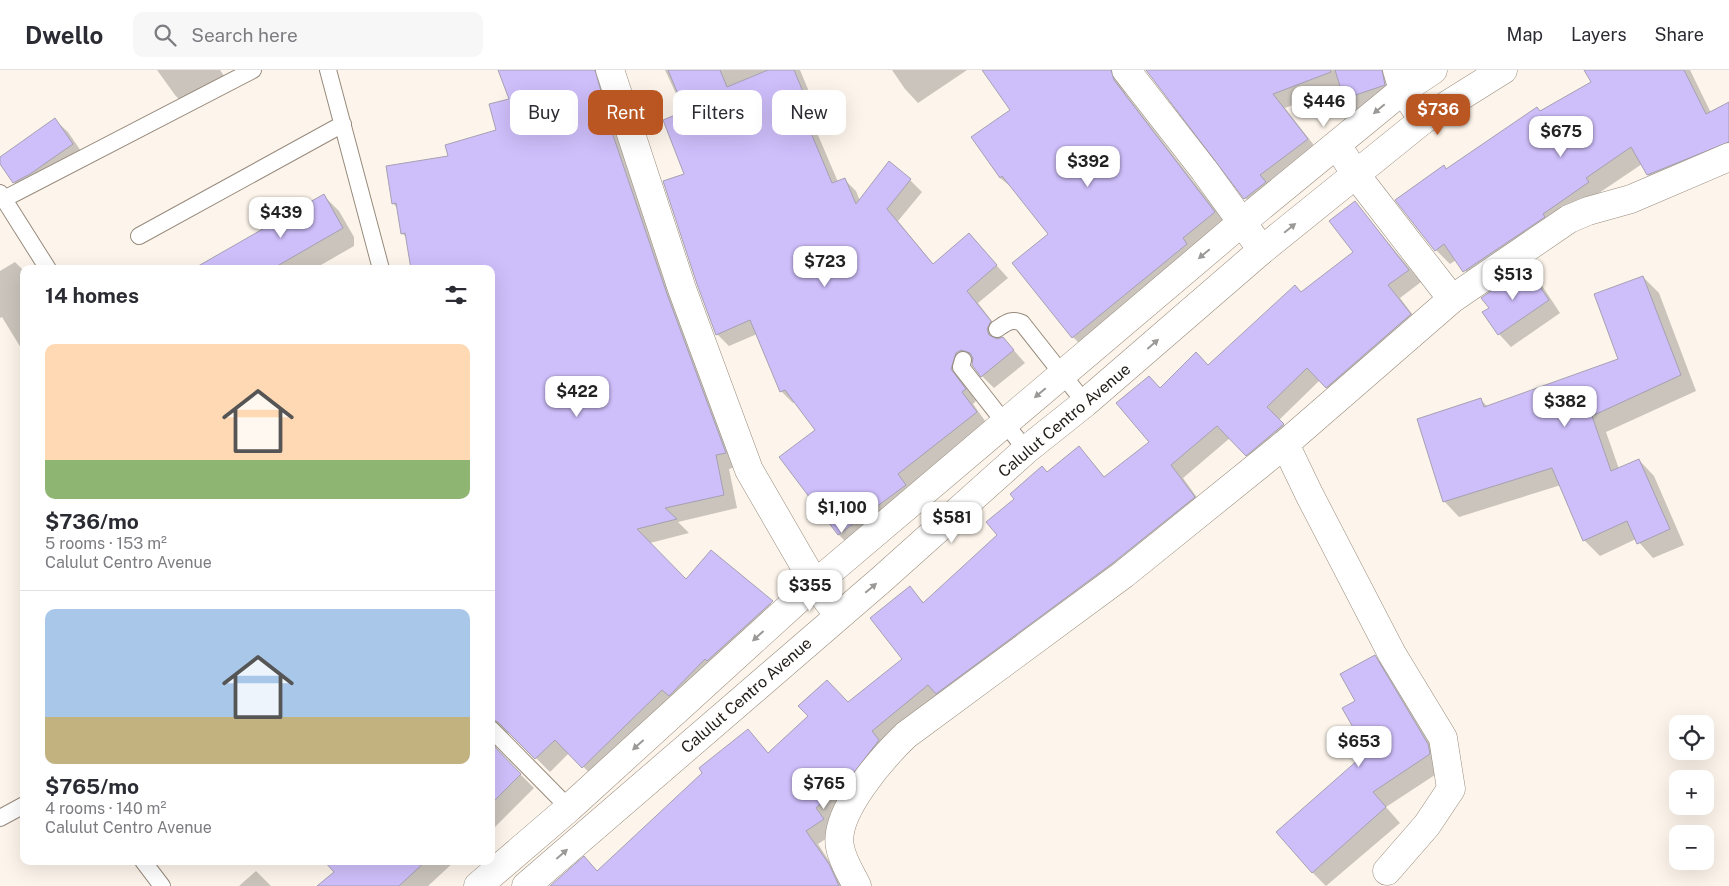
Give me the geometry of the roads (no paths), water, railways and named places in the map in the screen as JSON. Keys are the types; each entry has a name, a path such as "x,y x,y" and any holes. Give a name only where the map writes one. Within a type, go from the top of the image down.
{"street":[{"path":"610,70 682,289 749,470 815,584 839,616"},
{"path":"1126,70 1204,170 1262,250"},
{"name":"Calulut Centro Avenue","path":"478,886 569,808 815,584 1241,222 1336,145 1400,80 1433,70"},
{"name":"Calulut Centro Avenue","path":"526,886 839,616 1026,450 1085,403 1262,250 1423,120 1502,70"},
{"path":"1400,80 1423,120"},
{"path":"1336,145 1356,175 1452,300"},
{"path":"856,886 839,846 843,818 861,786 906,735 1124,574 1285,444 1452,300 1569,219 1588,211 1631,199 1729,157"},
{"path":"1285,444 1392,654 1443,738 1451,788 1427,825 1387,872"}],"lane":[{"path":"45,265 1,197 253,70"},
{"path":"328,70 380,265"},
{"path":"139,236 343,124"},
{"path":"997,329 1007,322 1015,320 1022,323 1085,403"},
{"path":"963,360 960,367 1026,450"},
{"path":"495,733 569,808"},
{"path":"146,865 162,886"}]}
